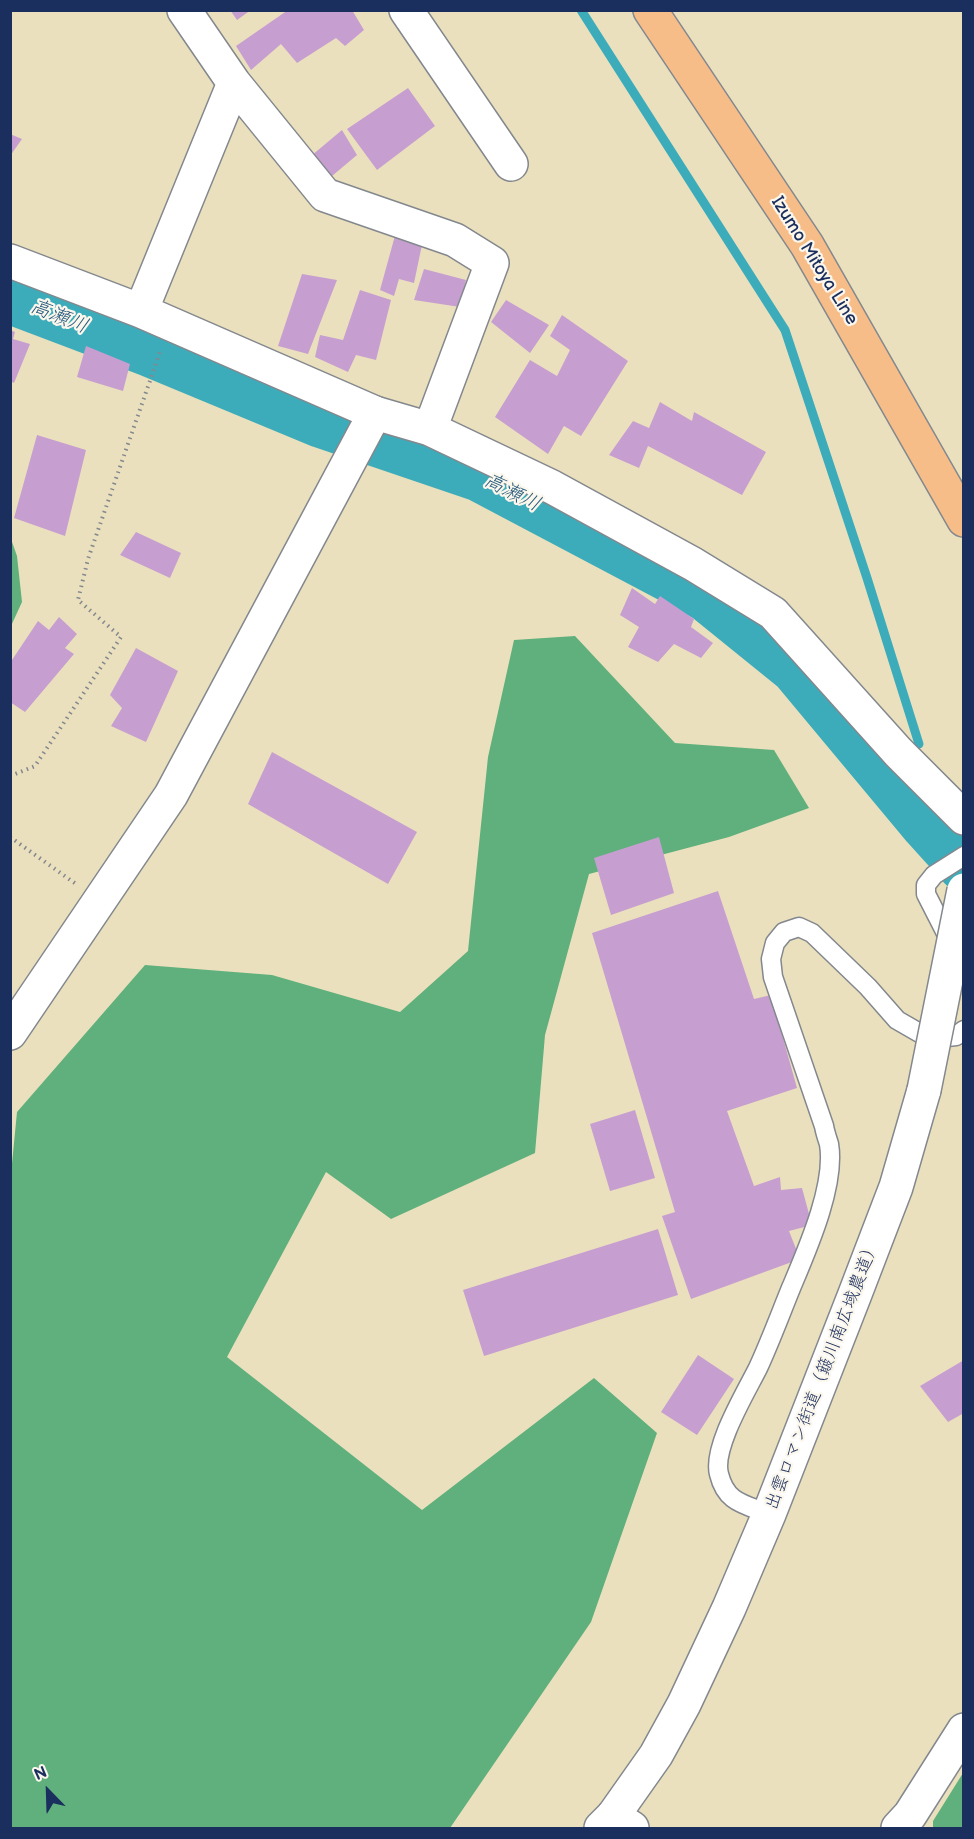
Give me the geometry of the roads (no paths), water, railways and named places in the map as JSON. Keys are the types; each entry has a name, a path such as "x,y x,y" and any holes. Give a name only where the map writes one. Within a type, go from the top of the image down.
{"main road":[{"name":"Izumo Mitoya Line","path":"650,10 807,245 963,520"}],"street":[{"path":"184,10 234,83 325,195 455,240 492,263 430,429"},
{"path":"406,10 511,164"},
{"path":"141,310 234,83"},
{"path":"10,261 141,310 367,429 430,429 552,487 693,564 773,613 898,752 963,818"},
{"path":"10,1033 171,795 367,429"},
{"name":"出雲ロマン街道（簸川南広域農道）","path":"615,1824 684,1704 729,1608 769,1514 896,1186 924,1090 963,890"},
{"path":"898,1828 910,1815 963,1730"}],"lane":[{"path":"963,856 934,875 926,885 926,894 963,969"},
{"path":"769,1514 734,1501 724,1489 718,1471 719,1453 737,1407 770,1340 815,1229 826,1184 829,1159 829,1145 824,1126 773,977 771,959 775,943 784,932 799,927 812,933 868,987 897,1020 930,1039 956,1036 963,1030"}],"waterway":[{"path":"581,10 785,330 919,744"},
{"name":"高瀬川","path":"10,298 150,351 321,422 480,476 707,596 796,668 926,824 964,866"},
{"path":"922,793 926,824"}]}
